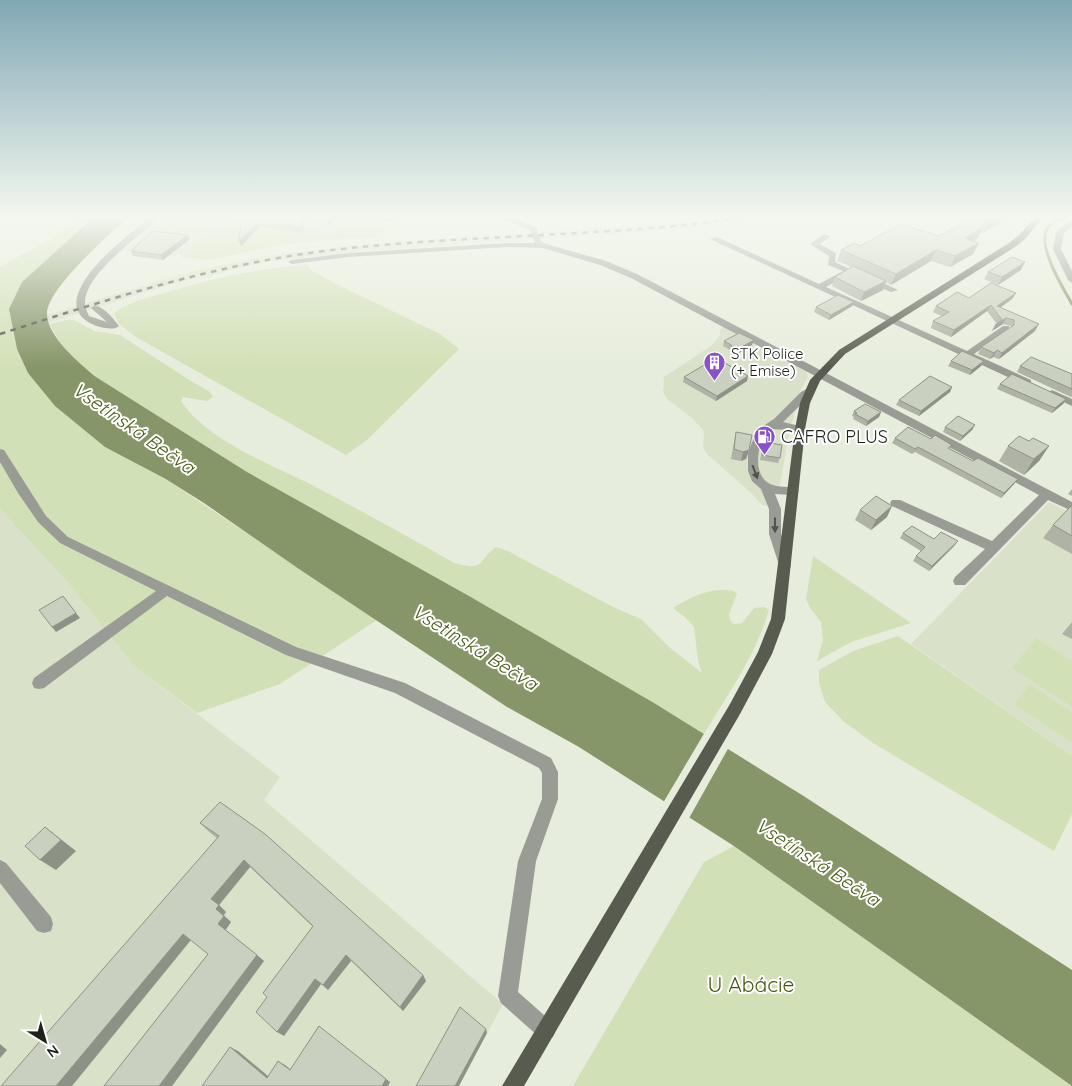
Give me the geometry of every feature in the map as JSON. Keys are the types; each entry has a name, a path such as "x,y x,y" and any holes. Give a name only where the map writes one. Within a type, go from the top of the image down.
{"main road":[{"path":"512,1086 735,709 765,654 778,619 800,429 810,390 819,374 842,352 979,266"}],"street":[{"path":"83,292 92,306 106,316 114,326 95,326 82,322 77,318 73,304 101,266"},
{"path":"606,266 626,272 1072,507"},
{"path":"771,266 1072,403"},
{"path":"838,266 894,290"},
{"path":"1065,266 1072,280"},
{"path":"819,287 848,270"},
{"path":"967,355 1006,328"},
{"path":"793,490 775,490 766,486 758,481 752,466 758,436 768,427 785,417 798,399 810,390"},
{"path":"768,427 784,425 800,429"},
{"path":"0,453 42,519 64,540 291,651 400,688 545,763 550,772 550,799 527,860 508,996 546,1030"},
{"path":"766,486 775,509 775,534 785,565"},
{"path":"960,581 1047,494"},
{"path":"896,503 993,548"},
{"path":"39,683 165,591"},
{"path":"0,869 44,924"}],"shaded area":[{"path":"219,266 251,266 165,286 0,338 0,330 194,271"},
{"path":"724,327 806,370 808,377 801,389 789,433 780,485 770,506 762,505 707,454 703,447 703,430 692,418 667,399 663,392 664,377 711,346 720,335 720,329"},
{"path":"1049,502 1072,514 1072,756 911,644"},
{"path":"0,509 69,584 133,665 280,777 264,800 503,1004 459,1086 0,1086"}],"green space":[{"path":"40,266 22,282 9,309 17,349 164,478 377,620 280,684 197,713 133,665 69,584 0,509 0,267"},
{"path":"308,266 312,271 336,284 440,334 459,349 367,440 346,455 136,337 119,324 114,313 138,301 199,283 253,271"},
{"path":"74,320 94,331 120,335 210,392 213,397 207,401 183,397 181,401 192,414 220,438 342,501 454,563 476,566 496,547 508,551 613,607 641,619 669,647 702,673 698,661 694,627 673,608 709,591 734,591 737,594 729,614 730,620 734,624 742,623 754,608 764,607 769,610 757,643 741,674 704,734 247,472 96,377 64,346 50,324"},
{"path":"813,556 911,623 851,642 817,661 823,640 821,622 810,608 806,599"},
{"path":"898,636 1072,756 1072,814 1054,851 873,743 843,721 825,702 819,683 819,670 853,651"},
{"path":"1036,638 1072,661 1072,707 1012,668"},
{"path":"1030,684 1072,712 1072,743 1014,704"},
{"name":"U Abácie","path":"734,846 1072,1086 573,1086 704,862"}],"water":[{"name":"Vsetínská Bečva","path":"40,266 78,266 57,290 50,303 47,314 48,322 58,340 96,377 247,472 469,596 654,703 802,795 1072,970 1072,1086 734,846 579,747 507,707 299,569 204,503 164,478 105,447 55,406 28,373 17,349 9,309 22,282"}],"pier":[{"path":"705,732 729,747 688,820 663,803"}],"building":[{"path":"853,266 886,281 864,292 835,277"},
{"path":"877,266 910,266 896,274"},
{"path":"998,266 1019,266 1002,277 988,272"},
{"path":"991,283 1016,293 997,306 1039,324 1002,353 997,350 994,353 981,347 1014,325 1014,320 1006,318 995,325 1002,320 991,305 954,330 933,321 949,312 936,306 957,292 969,298"},
{"path":"838,295 854,302 831,315 816,307"},
{"path":"739,333 754,340 738,349 724,341"},
{"path":"962,351 984,361 972,370 951,361"},
{"path":"1031,357 1072,374 1072,389 1020,366"},
{"name":"STK Police (+ Emise)","path":"716,358 748,376 717,396 684,377"},
{"path":"1012,374 1066,399 1055,408 1000,384"},
{"path":"930,376 952,387 921,411 899,400"},
{"path":"865,404 881,412 868,421 855,414 857,413 854,411"},
{"path":"958,416 975,425 963,436 945,427"},
{"path":"908,427 931,439 935,435 952,445 948,448 973,461 978,458 1018,479 1004,493 918,447 915,449 895,438"},
{"path":"736,432 752,435 749,450 743,452 734,449"},
{"path":"1019,436 1029,441 1033,438 1049,446 1034,459 1008,446"},
{"path":"764,442 782,445 780,458 762,455"},
{"path":"876,496 892,506 876,520 860,510"},
{"path":"1072,505 1072,536 1053,525"},
{"path":"912,526 934,539 941,532 958,541 932,566 916,556 925,547 903,533"},
{"path":"63,596 76,613 52,627 39,610"},
{"path":"220,802 265,834 423,975 400,1007 346,955 323,985 315,979 277,1032 256,1012 267,997 263,993 313,926 244,860 211,899 219,905 216,909 224,916 218,924 257,955 159,1086 104,1086 208,954 183,934 56,1086 1,1086 219,836 200,823"},
{"path":"45,827 61,840 40,860 25,846"},
{"path":"460,1007 486,1029 455,1086 416,1086"},
{"path":"319,1026 386,1079 382,1086 202,1086 230,1047 267,1078 278,1061 290,1070"}],"waterway":[{"path":"1052,266 1072,304"}],"railway":[{"path":"0,334 160,285 238,266"}],"place":[{"name":"STK Police (+ Emise)","path":"715,381"},
{"name":"CAFRO PLUS","path":"765,455"}]}
